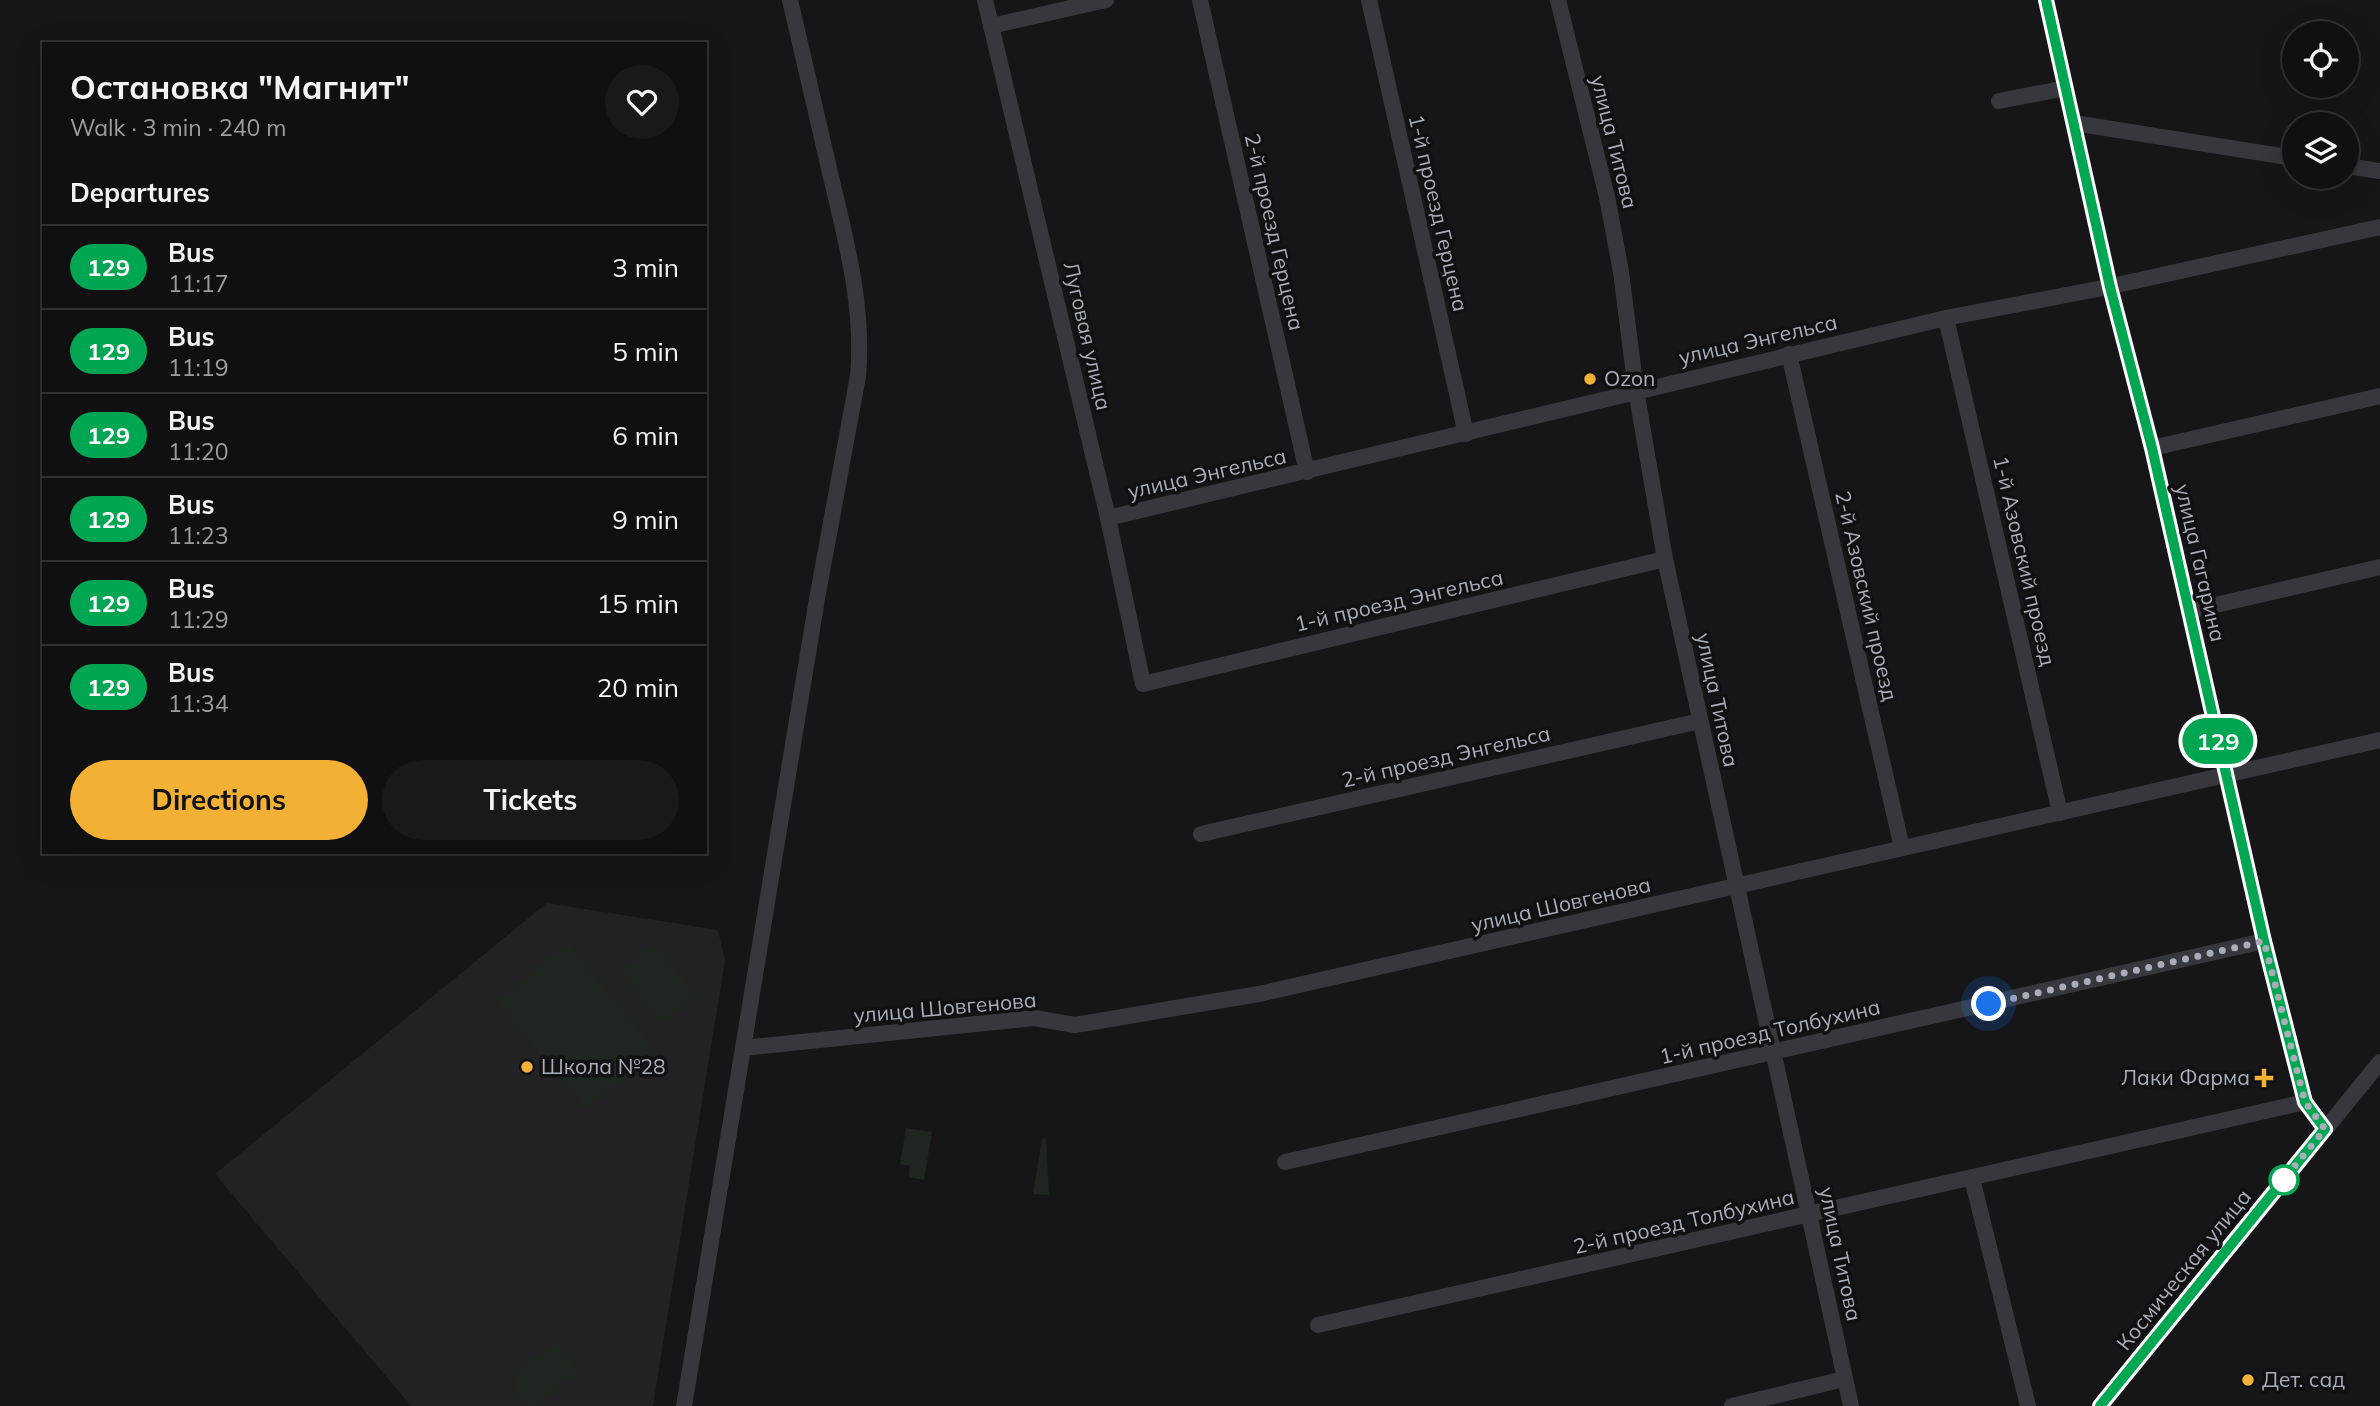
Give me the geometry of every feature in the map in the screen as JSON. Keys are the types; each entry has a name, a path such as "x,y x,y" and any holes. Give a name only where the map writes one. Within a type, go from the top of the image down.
{"street":[{"path":"684,1406 858,376 861,340 860,312 847,244 790,0"},
{"name":"Луговая улица","path":"985,0 1108,518 1143,684"},
{"path":"991,26 1106,0"},
{"name":"2-й проезд Герцена","path":"1200,0 1307,472"},
{"name":"1-й проезд Герцена","path":"1369,0 1466,434"},
{"name":"улица Титова","path":"1558,0 1607,197 1665,559 1851,1406"},
{"name":"улица Гагарина","path":"2046,0 2110,287 2152,448 2264,941 2305,1102 2325,1129"},
{"path":"1999,101 2066,88"},
{"path":"2074,123 2282,156"},
{"path":"2359,168 2380,171"},
{"name":"улица Энгельса","path":"1108,518 1946,318 2110,287 2380,227"},
{"name":"1-й Азовский проезд","path":"1946,318 2060,813"},
{"name":"2-й Азовский проезд","path":"1789,354 1902,848"},
{"path":"2152,448 2380,396"},
{"name":"1-й проезд Энгельса","path":"1143,684 1665,559"},
{"path":"2190,611 2380,567"},
{"name":"2-й проезд Энгельса","path":"1201,834 1700,720"},
{"name":"улица Шовгенова","path":"743,1048 1034,1018 1075,1025 1259,995 2380,740"},
{"name":"1-й проезд Толбухина","path":"1285,1162 2264,941"},
{"name":"Космическая улица","path":"2100,1406 2380,1062"},
{"name":"2-й проезд Толбухина","path":"1318,1325 2305,1102"},
{"path":"1972,1178 2028,1406"},
{"path":"1743,1405 1844,1379"}],"shaded area":[{"name":"Школа №28","path":"547,903 718,930 725,960 653,1406 411,1406 215,1174"},
{"path":"567,942 657,1051 587,1109 496,1001"},
{"path":"654,943 697,995 663,1024 619,972"},
{"path":"906,1128 932,1132 924,1180 909,1177 910,1166 900,1164"},
{"path":"1046,1138 1049,1195 1033,1194 1042,1139"},
{"path":"555,1341 579,1371 535,1406 528,1406 514,1388 515,1373"}],"bus line":[{"name":"129","path":"2046,0 2110,287 2152,448 2264,941 2305,1102 2325,1129 2100,1406"}],"place":[{"name":"Ozon","path":"1590,379"},
{"name":"Школа №28","path":"527,1067"},
{"name":"Лаки Фарма","path":"2264,1078"},
{"name":"Дет. сад","path":"2248,1380"}],"route":[{"path":"1989,1004 2264,941 2305,1102 2325,1129 2280,1184 2284,1180"}]}
